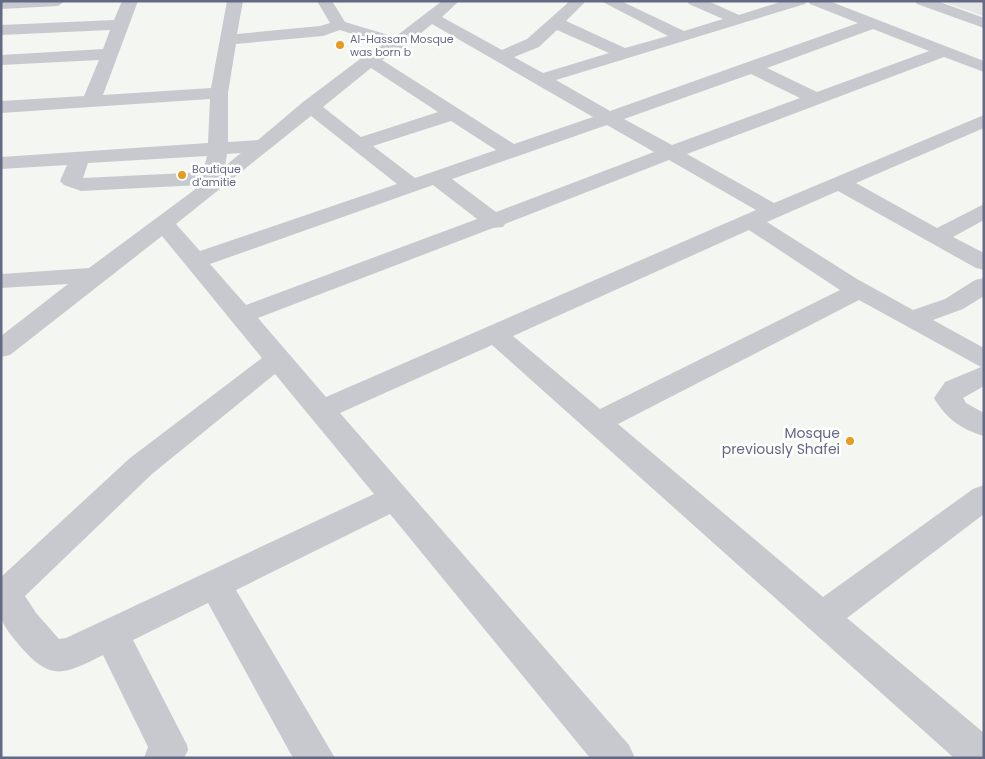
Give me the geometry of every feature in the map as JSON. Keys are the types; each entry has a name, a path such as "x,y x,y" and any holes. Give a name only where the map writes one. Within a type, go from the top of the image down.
{"street":[{"path":"1,4 58,1"},
{"path":"91,101 130,1"},
{"path":"210,184 218,150 219,93 230,40 235,1"},
{"path":"324,1 339,25"},
{"path":"1,349 210,184 262,146 310,106 370,60 398,43 452,1"},
{"path":"504,56 526,48 579,1"},
{"path":"608,1 683,37"},
{"path":"694,1 738,20"},
{"path":"542,79 800,1"},
{"path":"815,1 943,52 981,64"},
{"path":"834,8 856,1"},
{"path":"922,1 984,23"},
{"path":"431,17 504,56 671,154 773,211"},
{"path":"556,23 624,54"},
{"path":"195,261 411,185 438,178 872,24"},
{"path":"1,30 121,25"},
{"path":"230,40 323,30 339,25 398,43"},
{"path":"240,316 495,222 815,98 943,52"},
{"path":"1,60 110,54"},
{"path":"370,60 511,151"},
{"path":"752,68 815,98"},
{"path":"1,107 219,93"},
{"path":"310,106 411,185"},
{"path":"358,144 452,114"},
{"path":"321,410 773,211 981,125"},
{"path":"1,163 262,146"},
{"path":"80,159 71,180 74,184 210,184"},
{"path":"438,178 495,222"},
{"path":"839,183 984,263"},
{"path":"936,237 984,211"},
{"path":"751,221 859,290 984,359"},
{"path":"162,223 395,498 603,754"},
{"path":"1,281 95,275"},
{"path":"911,319 954,304 984,285"},
{"path":"598,423 859,290"},
{"path":"495,334 983,758"},
{"path":"277,359 141,466 4,596 23,624 52,655 69,654 395,498"},
{"path":"984,375 955,389 948,398 956,410 984,426"},
{"path":"822,618 984,497"},
{"path":"214,584 315,758"},
{"path":"111,634 168,745 164,758"}],"shaded area":[{"path":"940,1 984,1 984,16"}],"place":[{"name":"Al-Hassan Mosque was born b","path":"340,45"},
{"name":"Boutique d'amitie","path":"182,175"},
{"name":"Mosque previously Shafei","path":"850,441"}]}
